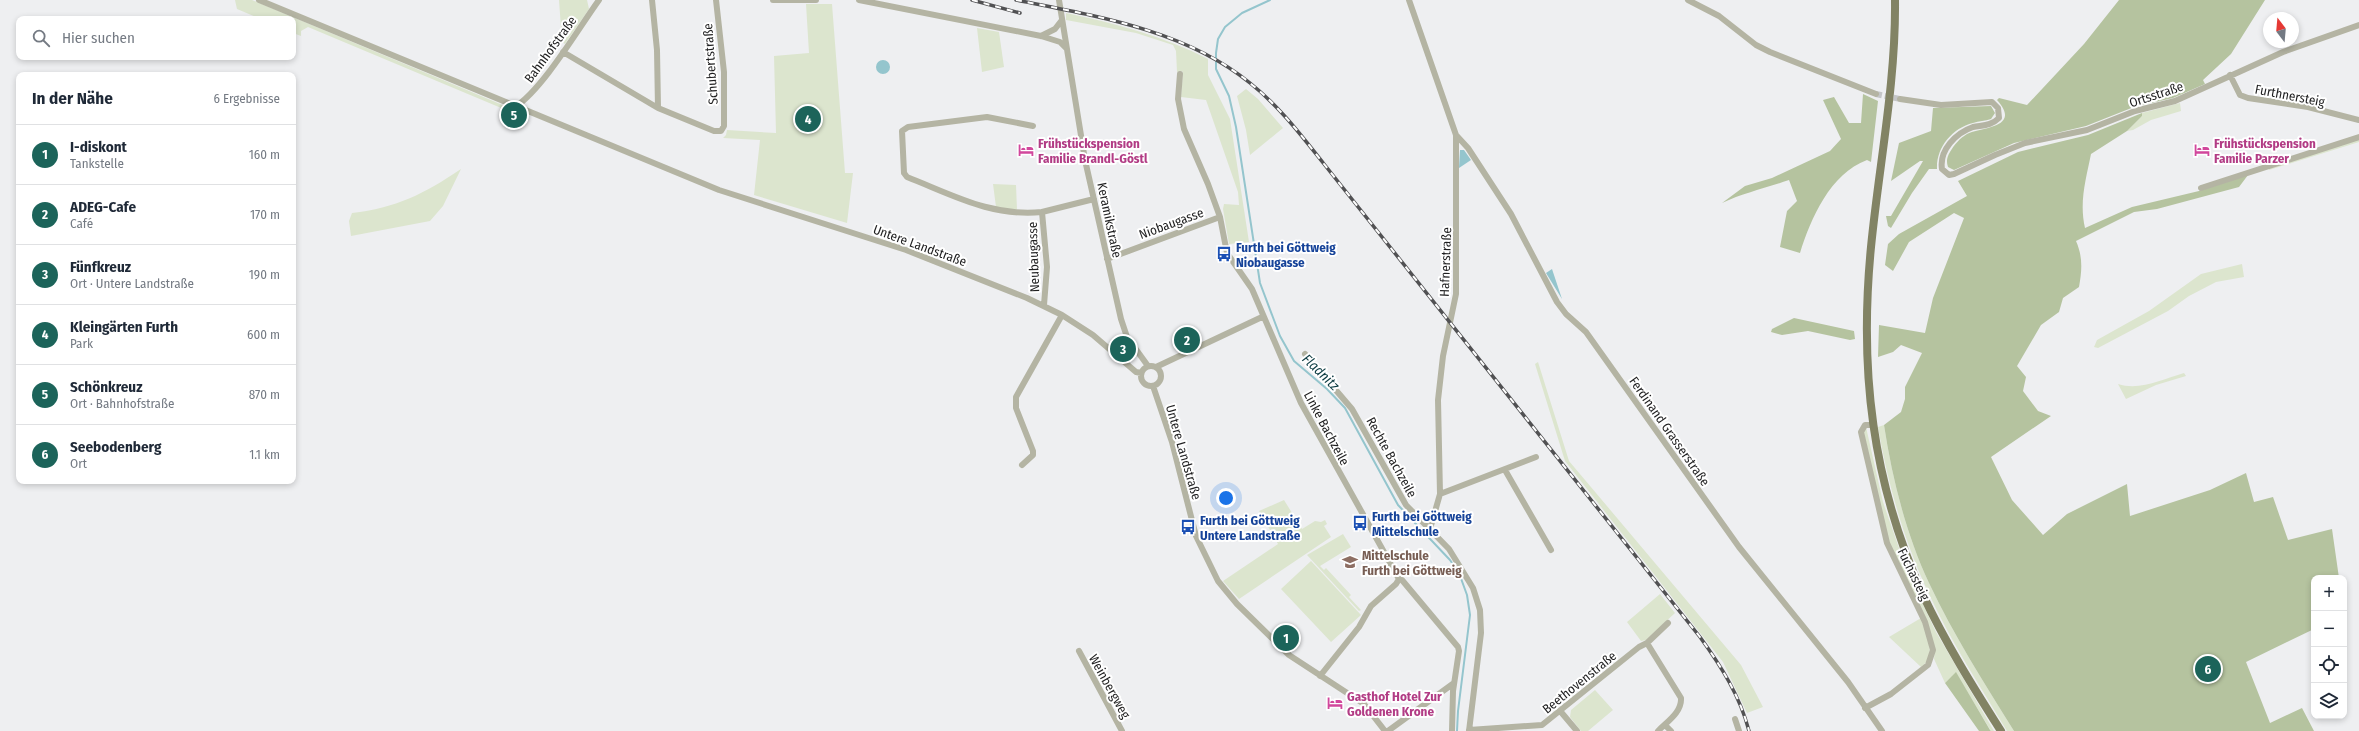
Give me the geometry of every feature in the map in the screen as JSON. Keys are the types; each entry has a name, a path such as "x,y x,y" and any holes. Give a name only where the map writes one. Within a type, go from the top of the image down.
{"main road":[{"path":"1895,0 1890,87 1871,247 1867,308 1867,369 1872,425 1888,501 1912,569 1941,630 2001,731"}],"street":[{"name":"Untere Landstraße","path":"259,0 719,190 906,250 1044,306 1062,315 1092,335 1136,372 1141,373"},
{"name":"Bahnhofstraße","path":"515,107 527,97 563,52 599,0"},
{"path":"652,0 657,50 658,108"},
{"name":"Schubertstraße","path":"658,108 714,131 720,131 724,126 724,72 716,0"},
{"path":"773,0 816,0"},
{"path":"859,0 1041,36 1060,42 1066,49"},
{"name":"Keramikstraße","path":"1060,0 1066,49 1078,119 1107,259 1127,337 1148,366"},
{"name":"Hafnerstraße","path":"1409,0 1456,135 1456,294 1443,356 1438,400 1440,494 1430,529"},
{"path":"1688,0 1720,16 1756,45 1842,82 1876,94"},
{"path":"1041,36 1055,29 1062,20"},
{"name":"Ortsstraße","path":"1900,99 1941,104 1992,102 1998,108 1999,118 1994,123 1969,129 1955,138 1948,146 1941,162 1942,169 1949,175 2025,143 2087,130 2136,111 2175,101 2284,52 2359,25"},
{"path":"563,52 658,108"},
{"name":"Linke Bachzeile","path":"1180,74 1178,99 1184,129 1208,184 1220,217 1227,253 1248,280 1262,317 1301,403 1399,578 1458,647 1459,652 1454,683 1452,731"},
{"name":"Furthnersteig","path":"2230,75 2240,95 2248,98 2308,107 2359,120"},
{"path":"1033,126 987,117 908,127 902,131 904,173 907,177 994,211 1018,213 1042,212"},
{"name":"Ferdinand Grasserstraße","path":"1456,135 1472,154 1511,214 1557,302 1566,314 1586,332 1739,547 1848,682 1882,731"},
{"path":"2201,188 2359,137"},
{"name":"Neubaugasse","path":"1044,306 1047,267 1042,212 1094,199"},
{"name":"Niobaugasse","path":"1107,259 1220,217"},
{"path":"1022,465 1033,455 1034,451 1016,408 1016,397 1062,315"},
{"path":"1156,367 1161,377 1159,382 1153,386 1143,383 1141,373 1148,366 1156,367 1262,317"},
{"name":"Rechte Bachzeile","path":"1306,354 1350,405 1403,500 1430,529 1465,572 1474,588 1480,610 1480,649 1469,731"},
{"name":"Untere Landstraße","path":"1153,386 1172,442 1196,536 1210,568 1227,592 1266,633 1295,660 1364,704 1385,731"},
{"name":"Fuchasteig","path":"1865,708 1891,694 1928,665 1933,650 1925,622 1907,588 1886,538 1861,432 1865,425 1872,425"},
{"path":"1440,494 1536,457"},
{"path":"1505,470 1551,550"},
{"path":"1320,676 1359,627 1371,606 1396,584 1399,578"},
{"name":"Beethovenstraße","path":"1469,731 1539,726 1561,712 1639,647 1647,643 1668,623"},
{"path":"1647,643 1681,698 1682,706 1679,711 1658,731"},
{"name":"Weinbergweg","path":"1079,651 1122,731"},
{"path":"1388,731 1454,683"},
{"path":"1561,712 1577,731"},
{"path":"1735,719 1739,731"},
{"path":"1665,725 1671,731"}],"green space":[{"path":"235,0 252,0 290,16 254,16 237,9"},
{"path":"559,0 587,0 589,9 565,44 562,42"},
{"path":"2119,0 2265,0 2231,54 2203,80 2205,84 2173,98 2134,107 2086,126 2014,143 1954,170 1948,167 1947,161 1949,154 1955,144 1962,138 1967,134 1990,128 2002,121 2005,116 2004,109 1997,100 1999,98 2027,105 2084,44"},
{"path":"806,4 832,4 845,173 853,173 847,223 754,195 760,140 723,138 726,135 727,130 776,133 774,56 809,53"},
{"path":"1066,13 1103,21 1138,31 1174,44 1208,59 1208,75 1230,119 1249,242 1229,244 1223,209 1224,204 1239,205 1238,192 1206,100 1181,97 1183,73 1182,71 1177,72 1176,51 1173,45 1136,33 1066,20"},
{"path":"296,18 505,106 506,110 308,27 301,31 301,36 296,34"},
{"path":"977,28 999,32 1004,67 982,72"},
{"path":"1246,89 1258,99 1283,128 1250,155 1246,130 1237,96"},
{"path":"1863,94 1878,101 1871,162 1867,160 1854,167 1832,186 1816,212 1800,253 1780,247 1787,211 1797,201 1789,180 1746,193 1722,203 1745,186 1772,178 1830,151 1841,139 1823,100 1834,97 1849,123 1861,123"},
{"path":"2180,103 2181,111 2151,120 2133,130 2127,131 2142,116 2142,113"},
{"path":"1991,106 1995,113 1991,119 1975,122 1958,129 1952,134 1942,147 1939,154 1937,169 1929,169 1912,193 1891,228 1888,226 1886,216 1891,216 1923,161 1920,161 1891,181 1899,143 1931,131 1933,108"},
{"path":"2142,113 2142,116 2127,131 2091,154 2083,200 2083,218 2085,228 2132,207 2199,191 2248,175 2239,187 2157,209 2134,212 2076,241 2080,253 2081,264 2079,287 2063,298 2059,312 2041,325 2017,366 2026,377 2023,391 2038,411 2051,416 1991,457 2012,500 2043,535 2067,514 2127,484 2130,516 2210,490 2246,473 2254,502 2273,497 2288,540 2332,529 2339,575 2311,575 2311,630 2246,662 2270,723 2302,708 2314,731 2014,731 1948,621 1929,583 1913,545 1901,506 1891,465 1884,425 1901,412 1905,399 1905,387 1922,353 1901,345 1893,352 1878,357 1879,325 1925,333 1933,298 1964,218 1954,213 1909,242 1893,271 1885,265 1888,244 1899,234 1967,196 1958,181 2018,152 2088,135"},
{"path":"2359,139 2359,142 2269,170 2268,167"},
{"path":"461,169 443,206 430,221 351,236 349,221 352,213 382,208 422,193"},
{"path":"993,184 1016,185 1017,210 996,207"},
{"path":"2242,264 2244,277 2216,282 2189,296 2168,311 2098,348 2094,347 2097,340 2149,311 2201,274"},
{"path":"1794,318 1854,331 1855,339 1850,340 1808,331 1782,335 1771,332 1772,329"},
{"path":"1538,362 1569,461 1741,665 1763,707 1747,713 1723,662 1565,461 1535,364"},
{"path":"2184,373 2186,376 2156,385 2126,399 2118,384 2126,386 2143,385"},
{"path":"1884,425 1891,465 1901,506 1913,545 1929,583 1980,677 2014,731 2007,731 1966,664 1938,612 1920,574 1892,491 1878,427"},
{"path":"1866,427 1883,502 1907,571 1936,632 1994,731 1991,731 1956,673 1945,683 1934,659 1935,649 1927,621 1889,543 1863,429"},
{"path":"1284,500 1302,529 1315,521 1321,522 1325,520 1327,524 1324,526 1331,537 1239,599 1223,581 1278,544 1259,511"},
{"path":"1343,534 1351,547 1320,566 1324,570 1326,568 1351,595 1349,597 1361,610 1359,611 1307,555"},
{"path":"1311,561 1361,615 1331,642 1281,589"},
{"path":"1660,594 1675,613 1646,640 1641,641 1627,622"},
{"path":"1921,618 1928,638 1930,651 1929,657 1921,667 1889,637"},
{"path":"1956,672 1991,731 1979,731 1945,683"},
{"path":"1595,690 1613,710 1588,731 1581,731 1570,717 1571,710"}],"water":[{"path":"883,60 888,62 890,67 888,72 883,74 878,72 876,67 878,62"},
{"path":"1460,150 1464,150 1471,160 1459,168"},
{"path":"1552,269 1562,299 1546,273"}],"waterway":[{"name":"Fladnitz","path":"1270,0 1242,13 1225,27 1218,39 1216,53 1216,69 1229,96 1236,127 1260,283 1280,336 1294,361 1327,389 1345,408 1398,505 1450,560 1459,573 1467,595 1470,615 1458,711 1457,731"}],"tunnel":[{"path":"1876,94 1900,99"}],"railway":[{"path":"972,0 1020,13"},
{"path":"1016,0 1108,19 1169,38 1197,50 1225,65 1250,83 1271,101 1307,142 1700,637 1729,682 1745,718 1749,731"}],"place":[{"name":"Schönkreuz","path":"514,115"},
{"name":"Kleingärten Furth","path":"808,119"},
{"name":"Frühstückspension Familie Brandl-Göstl","path":"1026,150"},
{"name":"Frühstückspension Familie Parzer","path":"2202,150"},
{"name":"Furth bei Göttweig Niobaugasse","path":"1224,254"},
{"name":"ADEG-Cafe","path":"1187,340"},
{"name":"Fünfkreuz","path":"1123,349"},
{"name":"Furth bei Göttweig Mittelschule","path":"1360,523"},
{"name":"Furth bei Göttweig Untere Landstraße","path":"1188,527"},
{"name":"Mittelschule Furth bei Göttweig","path":"1350,562"},
{"name":"I-diskont","path":"1286,638"},
{"name":"Seebodenberg","path":"2208,669"},
{"name":"Gasthof Hotel Zur Goldenen Krone","path":"1335,703"}]}
